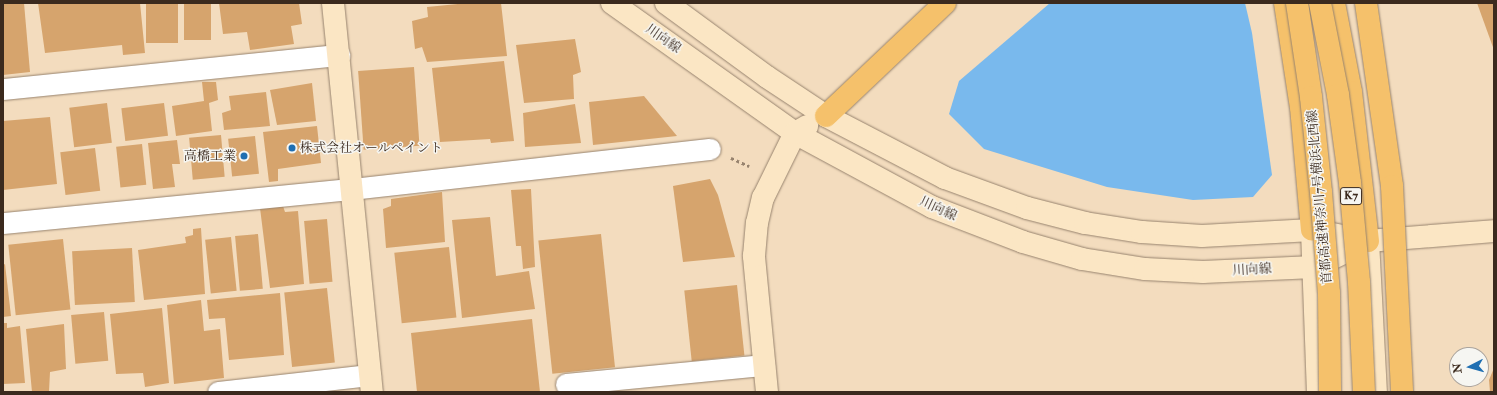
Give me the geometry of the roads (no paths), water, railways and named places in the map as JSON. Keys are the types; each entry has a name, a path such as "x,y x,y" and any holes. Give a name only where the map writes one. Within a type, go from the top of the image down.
{"highway":[{"path":"826,116 945,3"},
{"path":"1284,3 1301,107 1312,230"},
{"name":"首都高速神奈川7号横浜北西線","path":"1297,3 1312,97 1321,192 1329,293 1330,392"},
{"name":"K7","path":"1320,3 1338,95 1350,183 1359,282 1364,392"},
{"path":"1334,3 1351,92 1368,241"},
{"path":"1366,3 1392,186 1402,392"}],"street":[{"path":"218,392 371,383 333,3"},
{"name":"川向線","path":"612,3 795,133 945,213 1023,242 1082,259 1145,269 1203,272 1314,267 1368,241"},
{"path":"666,3 767,77 826,116 944,178 1027,208 1085,223 1142,232 1202,236 1312,230 1368,241 1494,231"},
{"path":"3,89 339,55"},
{"path":"767,392 754,256 757,223 762,198 795,133 826,116"},
{"path":"3,223 352,189 710,149"},
{"path":"1312,230 1318,392"},
{"path":"1368,241 1376,392"},
{"path":"566,384 764,366"}],"water":[{"path":"1050,3 1245,3 1252,33 1272,175 1253,197 1193,200 1107,187 984,149 949,114 959,81"}],"place":[{"name":"株式会社オールペイント","path":"292,148"},
{"name":"高橋工業","path":"244,156"}]}
